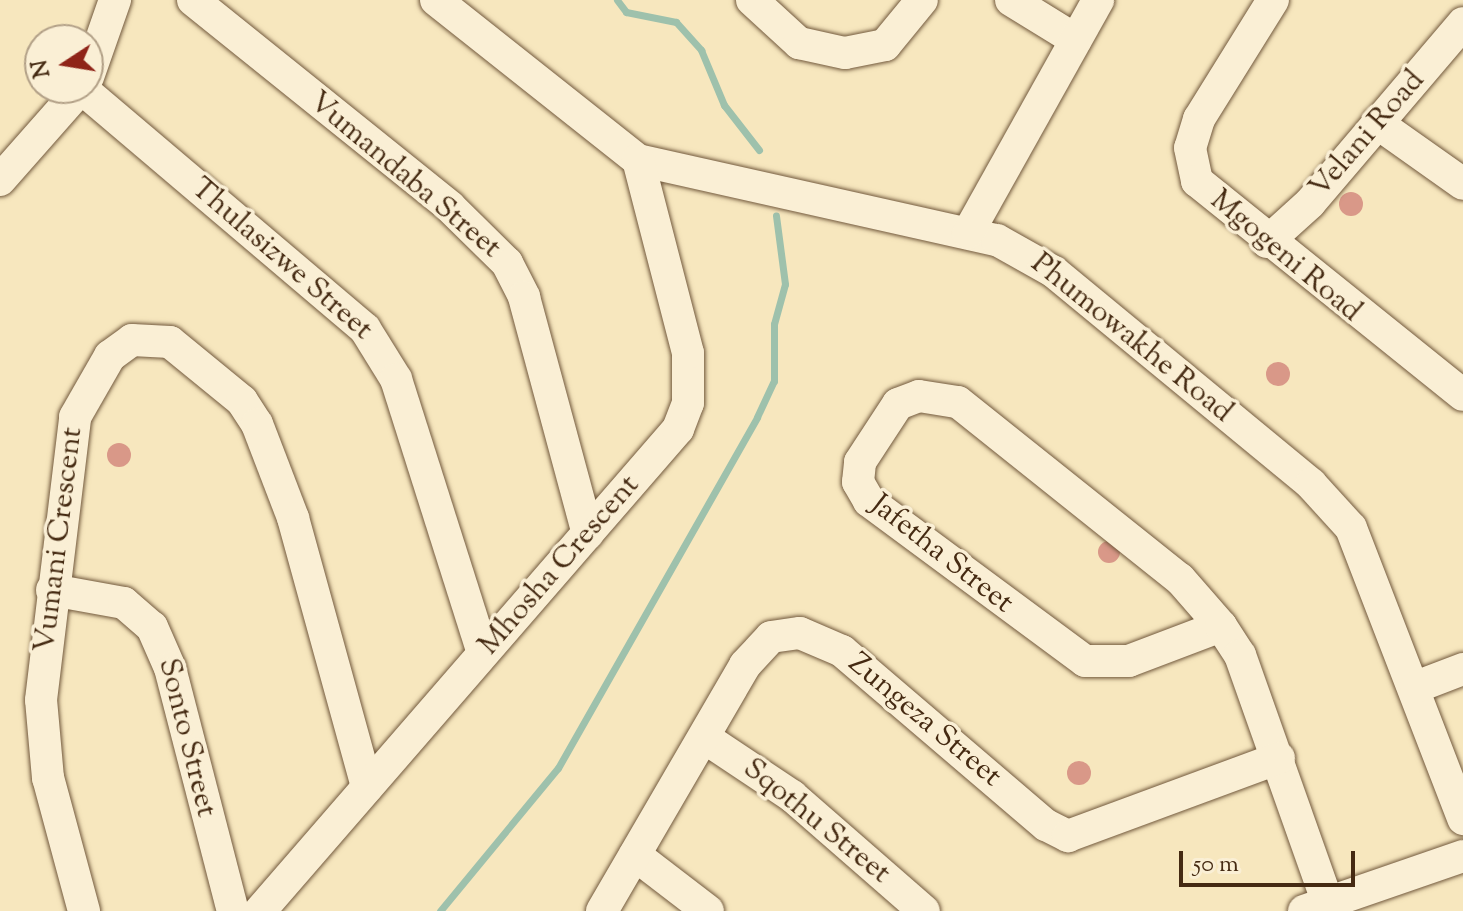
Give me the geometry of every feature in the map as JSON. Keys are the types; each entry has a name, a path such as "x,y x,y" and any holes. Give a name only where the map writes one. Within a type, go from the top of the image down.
{"street":[{"path":"104,31 115,0"},
{"name":"Vumandaba Street","path":"193,0 450,207 507,263 524,297 588,534"},
{"name":"Phumowakhe Road","path":"436,0 638,160 968,233 1015,246 1054,272 1311,484 1360,545 1416,687 1463,819"},
{"path":"752,0 799,43 845,53 885,45 922,0"},
{"path":"1011,0 1076,40"},
{"path":"968,233 1098,0"},
{"name":"Mgogeni Road","path":"1273,0 1199,119 1190,148 1202,188 1463,395"},
{"name":"Velani Road","path":"1267,242 1377,123 1463,23"},
{"path":"0,180 67,104"},
{"name":"Thulasizwe Street","path":"100,104 378,343 406,408 483,653"},
{"path":"1377,123 1463,184"},
{"name":"Mhosha Crescent","path":"260,911 678,429 689,391 688,353 638,160"},
{"name":"Vumani Crescent","path":"84,911 74,893 41,726 63,471 81,402 121,346 144,337 170,342 242,401 266,440 367,787"},
{"name":"Jafetha Street","path":"1221,626 1129,661 1085,661 869,501 858,482 860,462 898,404 919,396 958,402 1151,553 1221,626 1240,655 1279,758 1316,907"},
{"name":"Sonto Street","path":"52,590 124,603 152,627 170,668 233,911"},
{"name":"Zungeza Street","path":"602,911 760,644 800,633 842,651 884,683 1056,833 1082,834 1279,758"},
{"path":"1416,687 1463,669"},
{"name":"Sqothu Street","path":"705,738 792,796 924,911"},
{"path":"635,855 708,911"},
{"path":"1316,907 1463,856"}],"building":[{"path":"1351,192 1359,196 1363,204 1359,212 1351,216 1343,212 1339,204 1343,196"},
{"path":"1278,362 1286,366 1290,374 1286,382 1278,386 1270,382 1266,374 1270,366"},
{"path":"119,443 127,447 131,455 127,463 119,467 111,463 107,455 111,447"},
{"path":"1109,541 1117,544 1120,552 1117,560 1109,563 1101,560 1098,552 1101,544"},
{"path":"1079,761 1087,765 1091,773 1087,781 1079,785 1071,781 1067,773 1071,765"}],"waterway":[{"path":"617,0 626,12 676,22 701,50 724,105 759,150"},
{"path":"440,911 558,768 757,417 774,381 774,324 785,284 776,216"}]}
